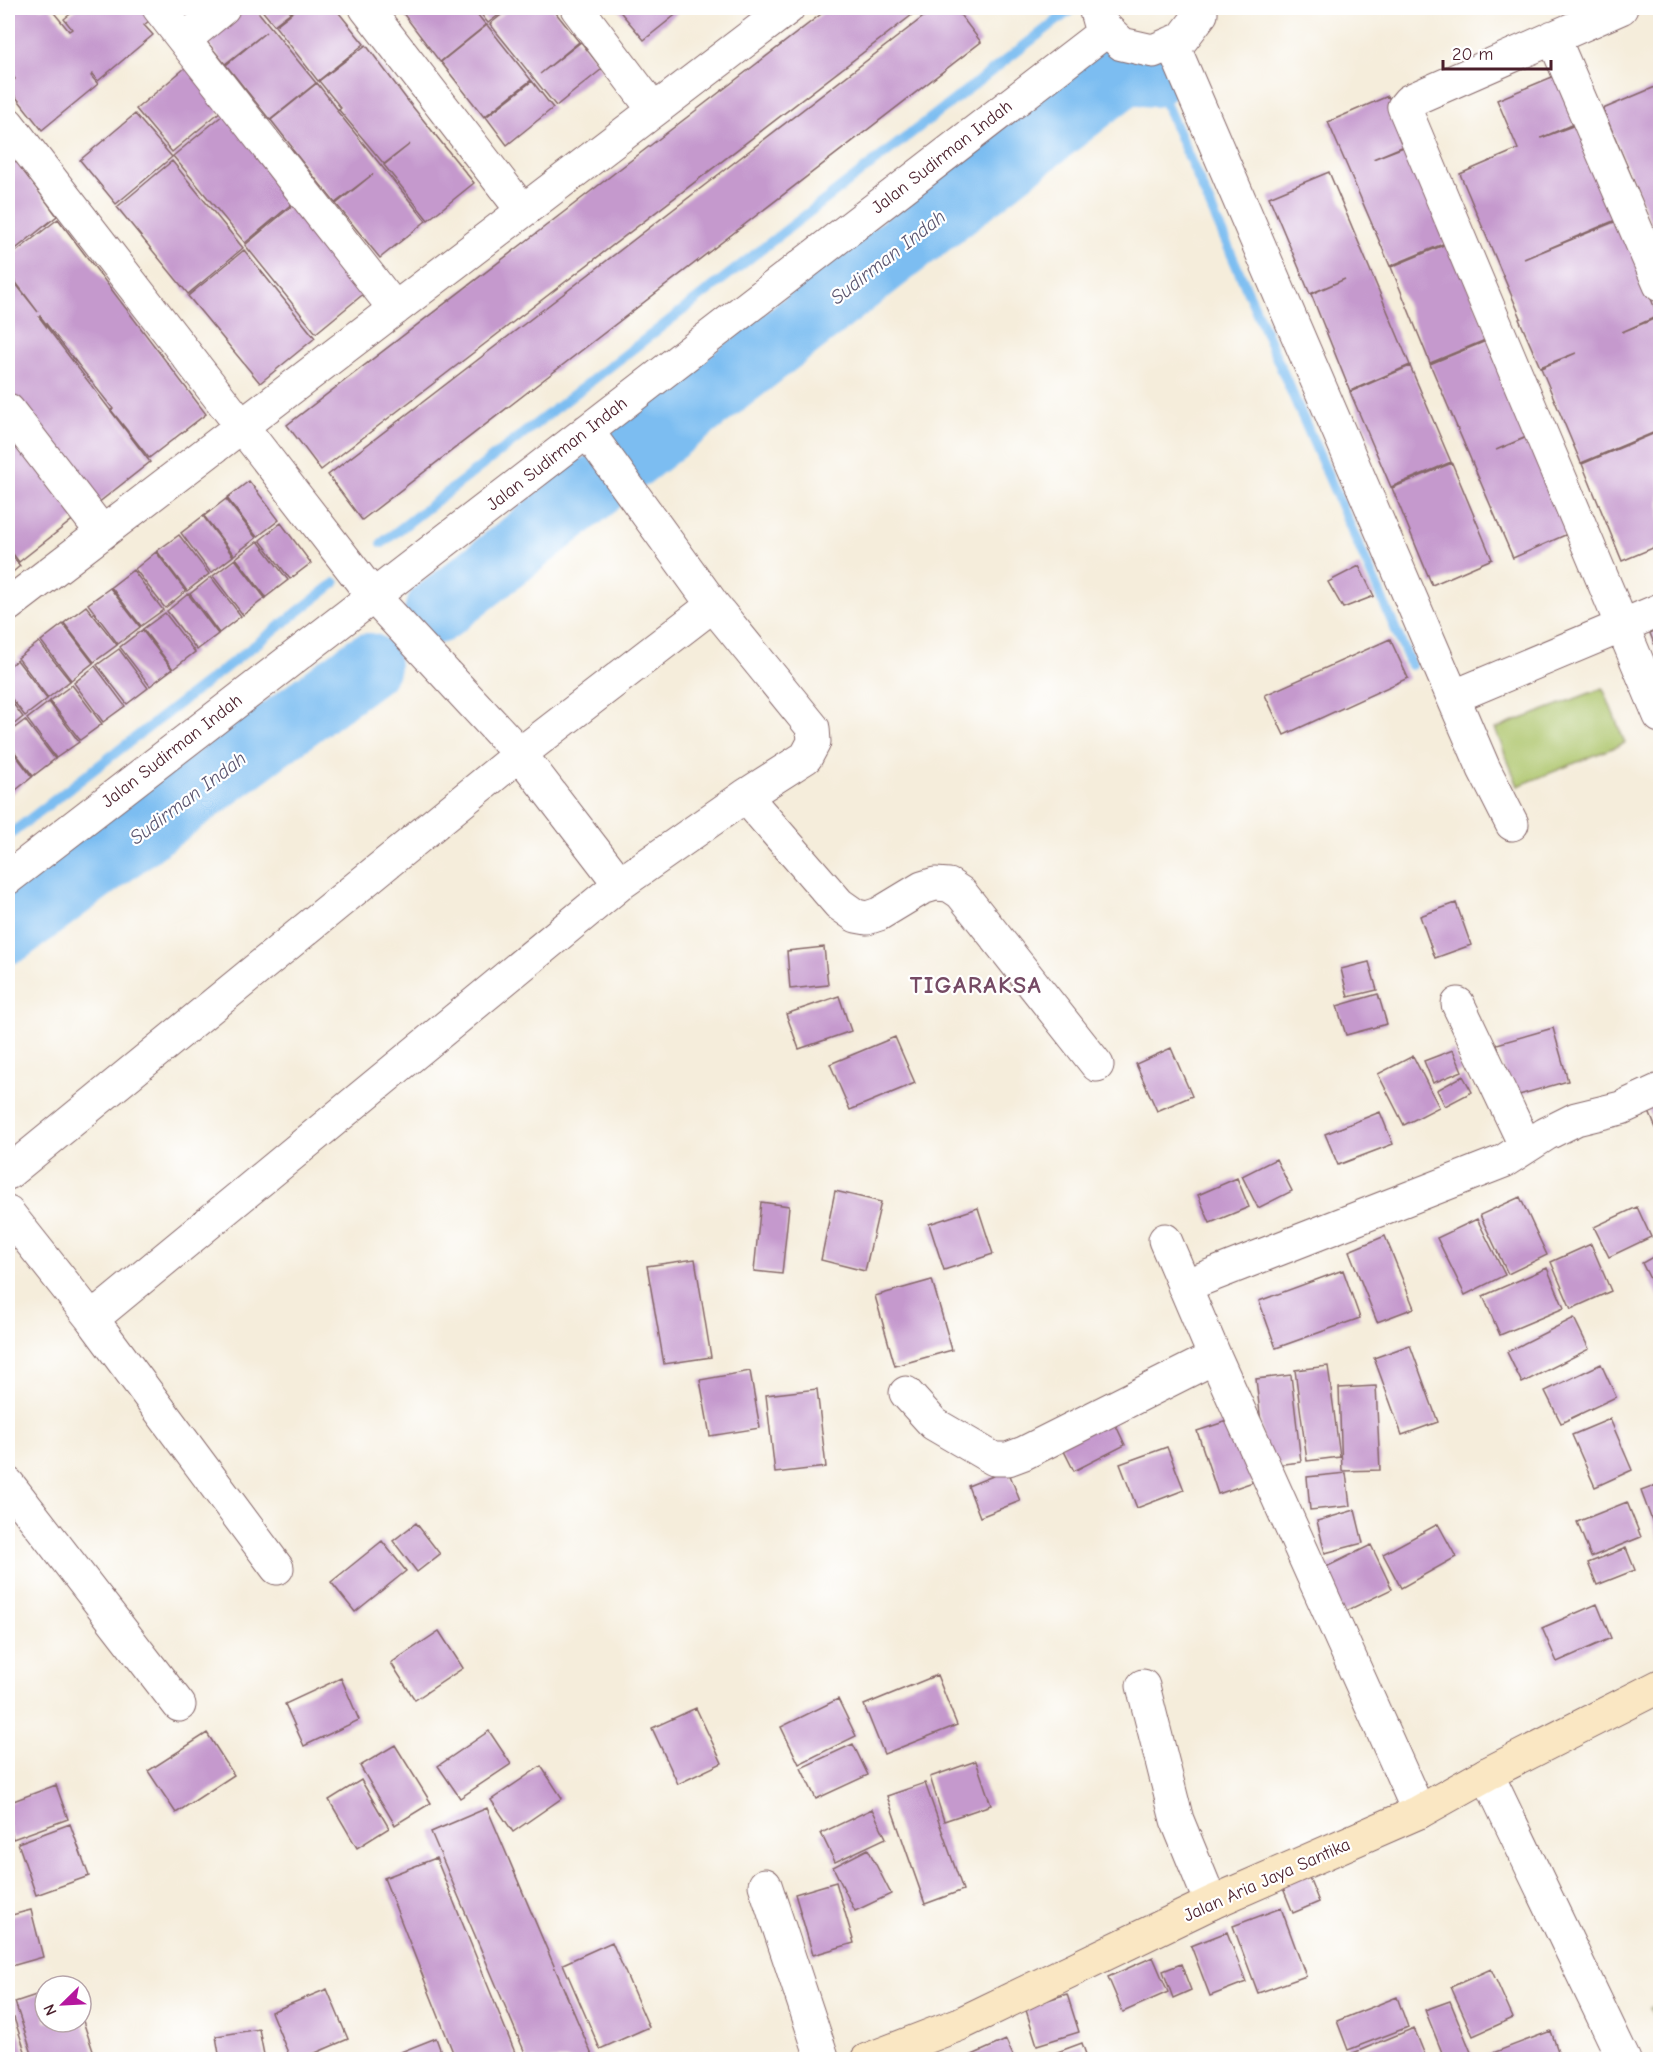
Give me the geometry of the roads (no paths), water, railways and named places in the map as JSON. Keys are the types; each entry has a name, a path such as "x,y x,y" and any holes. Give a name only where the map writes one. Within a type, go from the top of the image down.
{"street":[{"path":"159,8 395,309"},
{"path":"184,40 223,8"},
{"path":"366,8 523,211"},
{"path":"577,8 654,110"},
{"path":"8,605 788,8"},
{"path":"1101,19 1122,44 1153,51 1182,39 1201,14 1201,8"},
{"path":"1621,8 1409,101 1404,107 1660,716"},
{"name":"Jalan Sudirman Indah","path":"8,878 587,431 1101,19"},
{"path":"1553,37 1660,285"},
{"path":"1172,43 1484,769 1512,824"},
{"path":"8,124 373,596 520,754 620,884"},
{"path":"8,410 102,532"},
{"path":"92,1319 620,884 745,796 806,757 814,742 813,728 713,605 587,431"},
{"path":"8,1173 520,754 713,605"},
{"path":"1453,697 1660,610"},
{"path":"745,796 839,904 856,916 867,918 879,914 922,888 935,884 949,885 961,893 1097,1065"},
{"path":"1458,1004 1526,1147"},
{"path":"1184,1286 1504,1161 1546,1134 1576,1119 1621,1108 1660,1090"},
{"path":"8,1213 92,1319 277,1568"},
{"path":"1165,1240 1419,1812"},
{"path":"906,1393 934,1424 994,1458 1008,1459 1215,1357"},
{"path":"8,1484 179,1705"},
{"path":"1143,1686 1177,1820 1211,1903"},
{"name":"Jalan Aria Jaya Santika","path":"884,2056 960,2024 1211,1903 1419,1812 1487,1774 1660,1686"},
{"path":"1487,1774 1624,2060"},
{"path":"765,1885 823,2060"}],"waterway":[{"path":"382,543 1073,8"},
{"name":"Sudirman Indah","path":"629,459 1126,72 1153,75"},
{"path":"1153,75 1411,665"},
{"name":"Sudirman Indah","path":"436,612 595,487"},
{"path":"8,836 335,583"},
{"name":"Sudirman Indah","path":"8,932 368,665"}],"district":[{"name":"TIGARAKSA","path":"976,985"}]}
